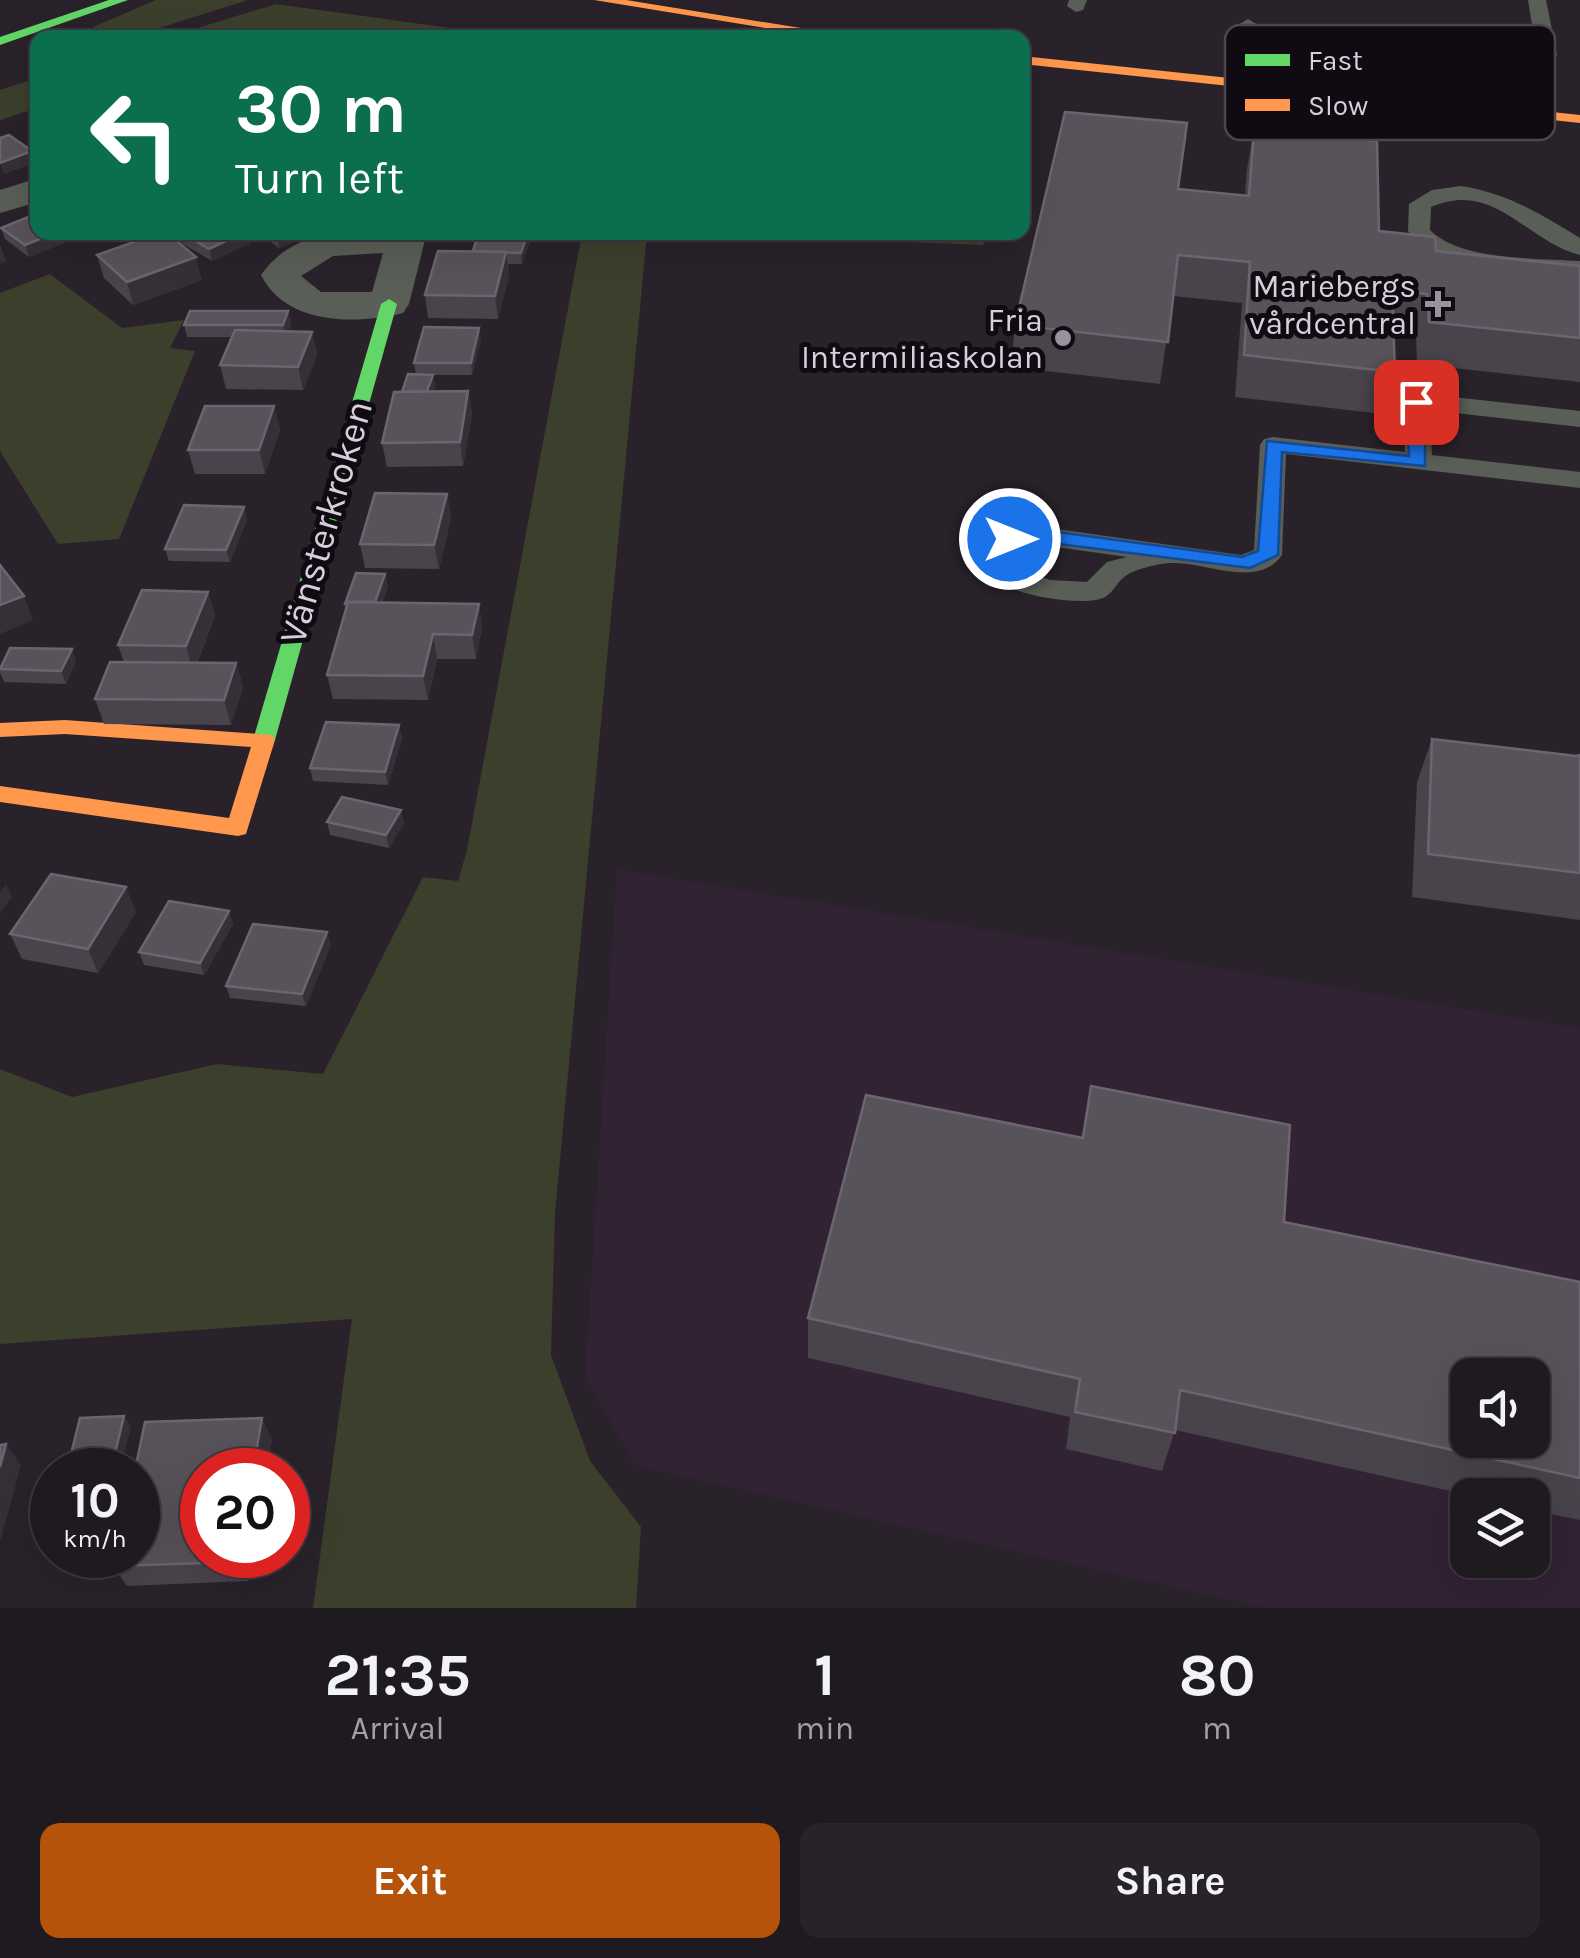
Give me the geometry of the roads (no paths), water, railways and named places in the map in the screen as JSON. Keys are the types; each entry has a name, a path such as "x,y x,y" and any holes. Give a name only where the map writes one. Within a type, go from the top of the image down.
{"street":[{"path":"33,30 122,0"},
{"path":"600,0 802,30"},
{"path":"0,41 30,31"},
{"path":"1030,61 1225,84"},
{"path":"1555,117 1580,119"},
{"path":"0,202 30,192"},
{"name":"Vänsterkroken","path":"370,240 310,250 291,261 281,275 285,288 300,299 324,304 389,304"},
{"name":"Vänsterkroken","path":"0,794 238,828 406,240"},
{"path":"0,730 64,727 264,740"}],"lane":[{"path":"1537,0 1542,25"},
{"path":"1580,248 1508,204 1486,196 1444,194 1420,204 1419,231 1432,246 1454,254 1580,268"},
{"path":"1419,462 1416,402 1580,419"},
{"path":"1168,555 1117,568 1096,591 1065,592 1026,585 1008,576 1004,558 1010,539 1035,535 1243,564 1268,555 1273,445 1580,480"}],"place":[{"name":"Mariebergs vårdcentral","path":"1438,304"},
{"name":"Fria Intermiliaskolan","path":"1063,338"}]}
